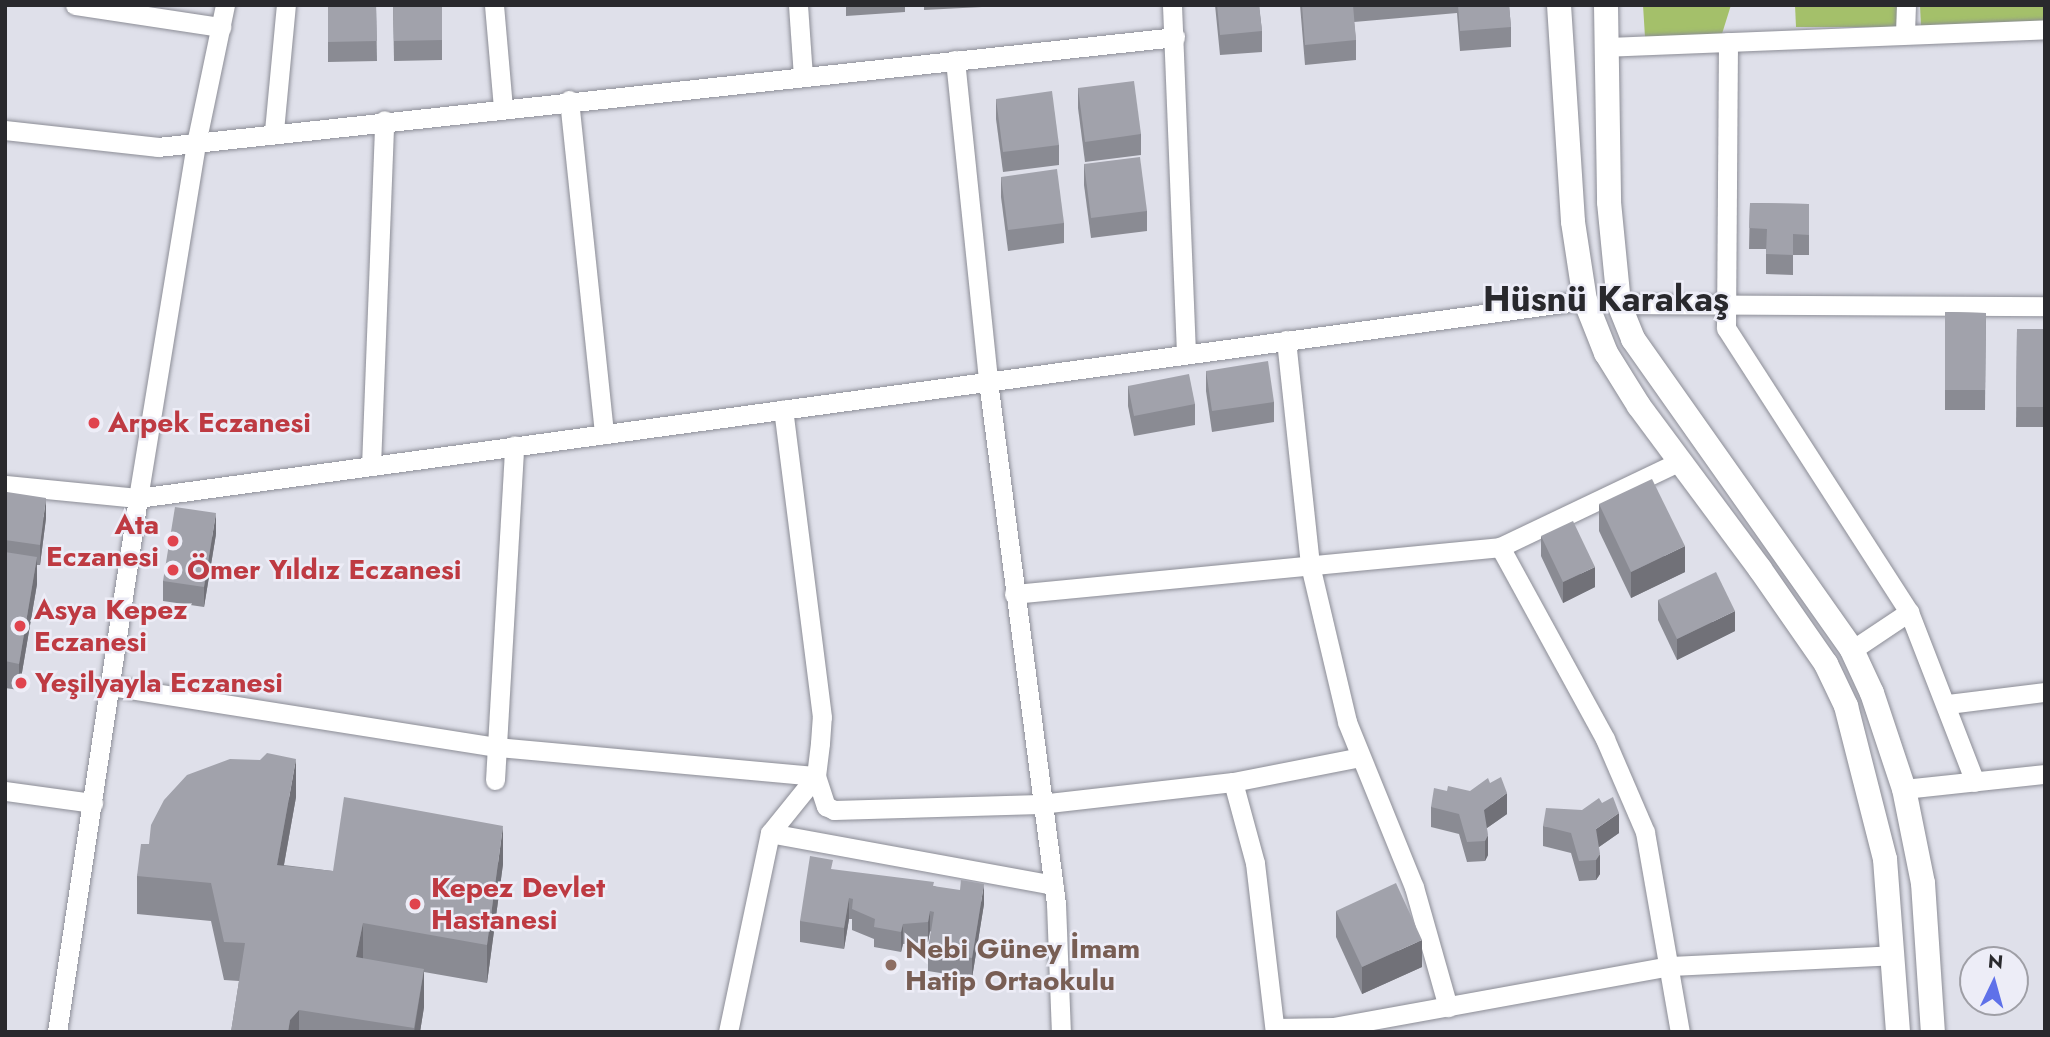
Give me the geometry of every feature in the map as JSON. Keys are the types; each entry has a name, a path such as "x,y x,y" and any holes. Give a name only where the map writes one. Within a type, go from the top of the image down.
{"main road":[{"path":"1559,5 1573,222 1585,300 1606,353 1826,664 1846,706 1885,859 1898,1032"},
{"path":"1606,5 1609,202 1619,304 1633,339 1852,650 1904,789 1923,883 1933,1032"}],"street":[{"path":"75,5 221,27"},
{"path":"57,1032 138,498 197,139 225,5"},
{"path":"274,131 286,5"},
{"path":"494,5 503,107"},
{"path":"798,5 803,76"},
{"path":"1172,5 1186,354"},
{"path":"1905,33 1906,5"},
{"path":"1605,47 2045,29"},
{"path":"5,130 158,147 197,139 1175,37"},
{"path":"1728,41 1726,328 1909,611 1948,704 1975,782"},
{"path":"955,60 988,381 1040,804 1053,884 1061,1032"},
{"path":"569,100 604,434"},
{"path":"371,466 384,120"},
{"path":"5,485 138,498 1585,300"},
{"path":"1619,304 2045,306"},
{"path":"1286,340 1310,565 1347,722 1414,887 1448,1007"},
{"path":"783,409 822,717 816,776 826,806 834,810 1040,804 1233,782 1362,757"},
{"path":"495,780 514,446"},
{"path":"1014,594 1500,547 1680,461"},
{"path":"1500,547 1605,739 1645,832 1670,966 1679,1032"},
{"path":"1852,650 1909,611"},
{"path":"111,686 498,747 816,776"},
{"path":"1948,704 2045,692"},
{"path":"1904,789 2045,774"},
{"path":"728,1032 770,833 816,776"},
{"path":"1233,782 1255,863 1275,1030 1335,1030 1670,966 1893,954"},
{"path":"5,791 93,803"},
{"path":"770,833 1053,884"}],"green space":[{"path":"1643,5 1731,5 1721,37 1645,37"},
{"path":"1795,5 1898,5 1897,27 1796,27"},
{"path":"1920,5 2045,5 2045,22 1921,26"}],"building":[{"path":"328,5 376,5 377,41 328,42"},
{"path":"393,5 442,5 442,40 394,41"},
{"path":"1217,5 1259,5 1262,31 1220,35"},
{"path":"1302,5 1353,5 1356,40 1305,45"},
{"path":"1458,5 1509,5 1511,27 1460,31"},
{"path":"1134,81 1141,134 1085,142 1078,88"},
{"path":"1052,91 1059,145 1003,152 996,99"},
{"path":"1140,157 1147,211 1091,218 1084,164"},
{"path":"1057,169 1064,223 1008,230 1001,177"},
{"path":"1750,203 1809,204 1809,235 1793,234 1793,255 1766,254 1767,229 1749,228"},
{"path":"1945,312 1986,313 1985,390 1945,390"},
{"path":"2017,329 2045,329 2045,407 2016,407"},
{"path":"1268,361 1274,402 1212,411 1206,371"},
{"path":"1189,374 1195,404 1134,416 1128,386"},
{"path":"1652,479 1685,546 1631,572 1599,504"},
{"path":"7,492 46,498 40,545 5,540"},
{"path":"175,507 216,513 204,587 163,581"},
{"path":"1573,521 1595,567 1563,582 1541,536"},
{"path":"5,552 37,557 19,664 5,661"},
{"path":"1716,572 1735,611 1677,639 1658,600"},
{"path":"267,753 296,759 277,865 333,871 344,797 503,826 487,945 363,923 356,957 424,969 414,1028 299,1010 290,1020 288,1032 231,1032 245,943 224,942 211,883 137,876 141,844 149,844 151,825 164,800 187,775 230,759 260,760"},
{"path":"1501,777 1507,793 1484,810 1488,835 1485,841 1467,842 1459,814 1431,807 1434,788 1447,791 1448,786 1470,791 1488,778 1490,783"},
{"path":"1613,797 1619,813 1596,829 1600,854 1596,860 1579,861 1571,833 1543,826 1546,808 1582,810 1599,798 1602,803"},
{"path":"810,856 833,860 831,869 934,882 933,886 960,890 961,880 984,884 972,958 928,951 934,912 930,911 928,922 903,924 901,932 874,927 875,919 852,909 853,899 849,898 844,928 800,921"},
{"path":"1396,883 1422,940 1362,967 1336,911"}],"place":[{"name":"Arpek Eczanesi","path":"94,423"},
{"name":"Ata Eczanesi","path":"173,541"},
{"name":"Ömer Yıldız Eczanesi","path":"173,570"},
{"name":"Asya Kepez Eczanesi","path":"20,626"},
{"name":"Yeşilyayla Eczanesi","path":"21,683"},
{"name":"Kepez Devlet Hastanesi","path":"415,904"},
{"name":"Nebi Güney İmam Hatip Ortaokulu","path":"891,965"}],"district":[{"name":"Hüsnü Karakaş","path":"1606,299"}]}
